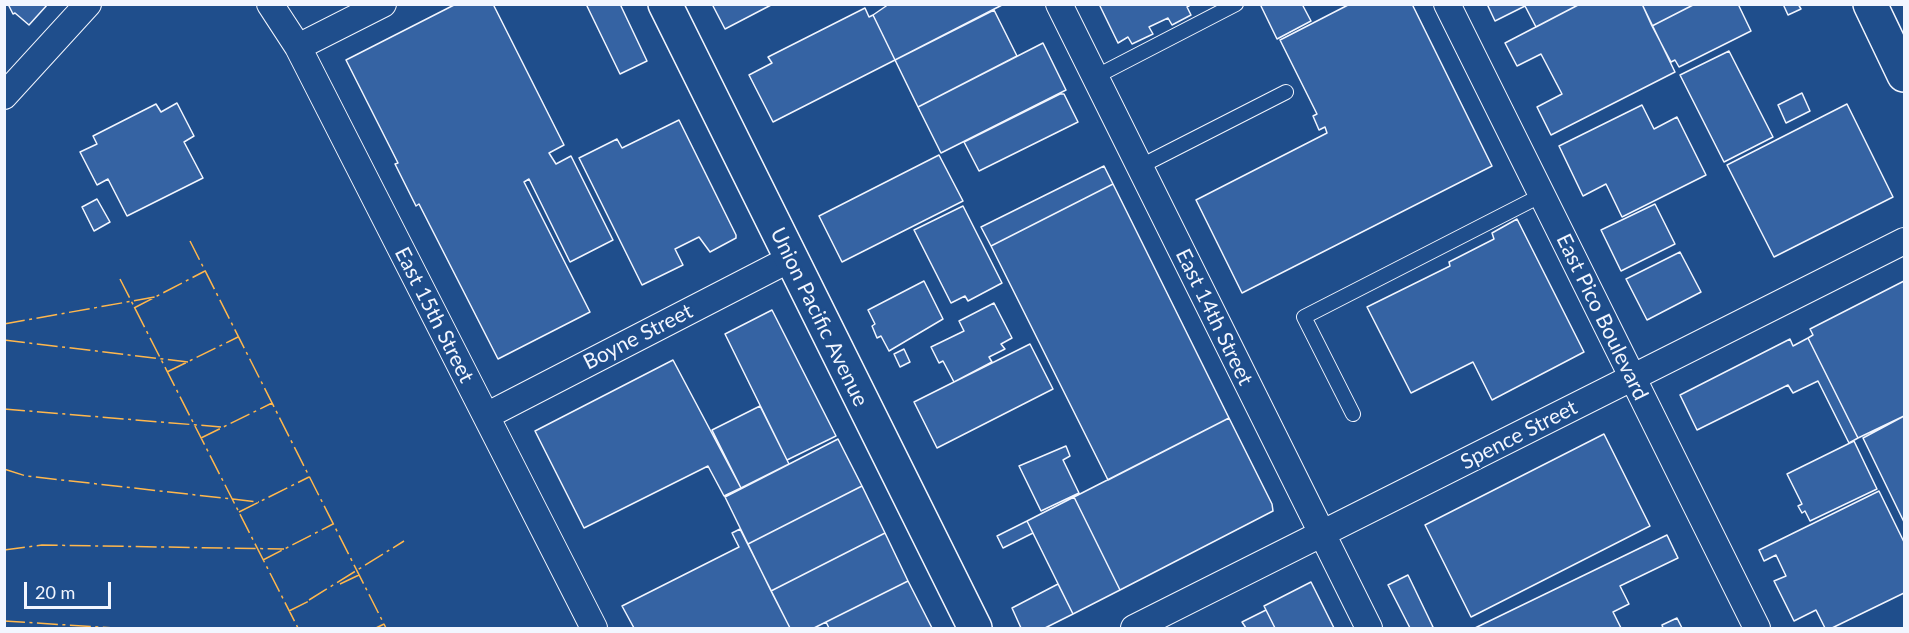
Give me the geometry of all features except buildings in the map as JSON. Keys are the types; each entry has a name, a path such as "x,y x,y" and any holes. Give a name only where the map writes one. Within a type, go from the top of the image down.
{"street":[{"path":"4,96 88,4"},
{"name":"East 15th Street","path":"270,4 298,47 594,628"},
{"path":"298,47 383,4"},
{"name":"Union Pacific Avenue","path":"665,4 975,628"},
{"name":"East 14th Street","path":"1059,4 1369,628"},
{"name":"East Pico Boulevard","path":"1447,4 1757,628"},
{"path":"1869,4 1905,75"},
{"name":"Spence Street","path":"1134,628 1905,241"},
{"name":"Boyne Street","path":"486,416 790,259"}],"lane":[{"path":"1095,77 1236,4"},
{"path":"1139,167 1286,92"},
{"path":"1353,414 1304,317 1542,195"}],"power":[{"path":"190,241 386,628"},
{"path":"134,308 205,271"},
{"path":"120,279 298,628"},
{"path":"4,324 155,297"},
{"path":"167,372 238,337"},
{"path":"4,340 188,362"},
{"path":"201,438 272,403"},
{"path":"4,409 221,427"},
{"path":"4,469 26,476 259,502"},
{"path":"239,512 309,477"},
{"path":"263,560 333,524"},
{"path":"309,600 404,541"},
{"path":"4,550 42,545 284,549"},
{"path":"340,584 359,575"},
{"path":"289,611 311,600"},
{"path":"4,621 115,628"},
{"path":"376,628 384,624"}]}
